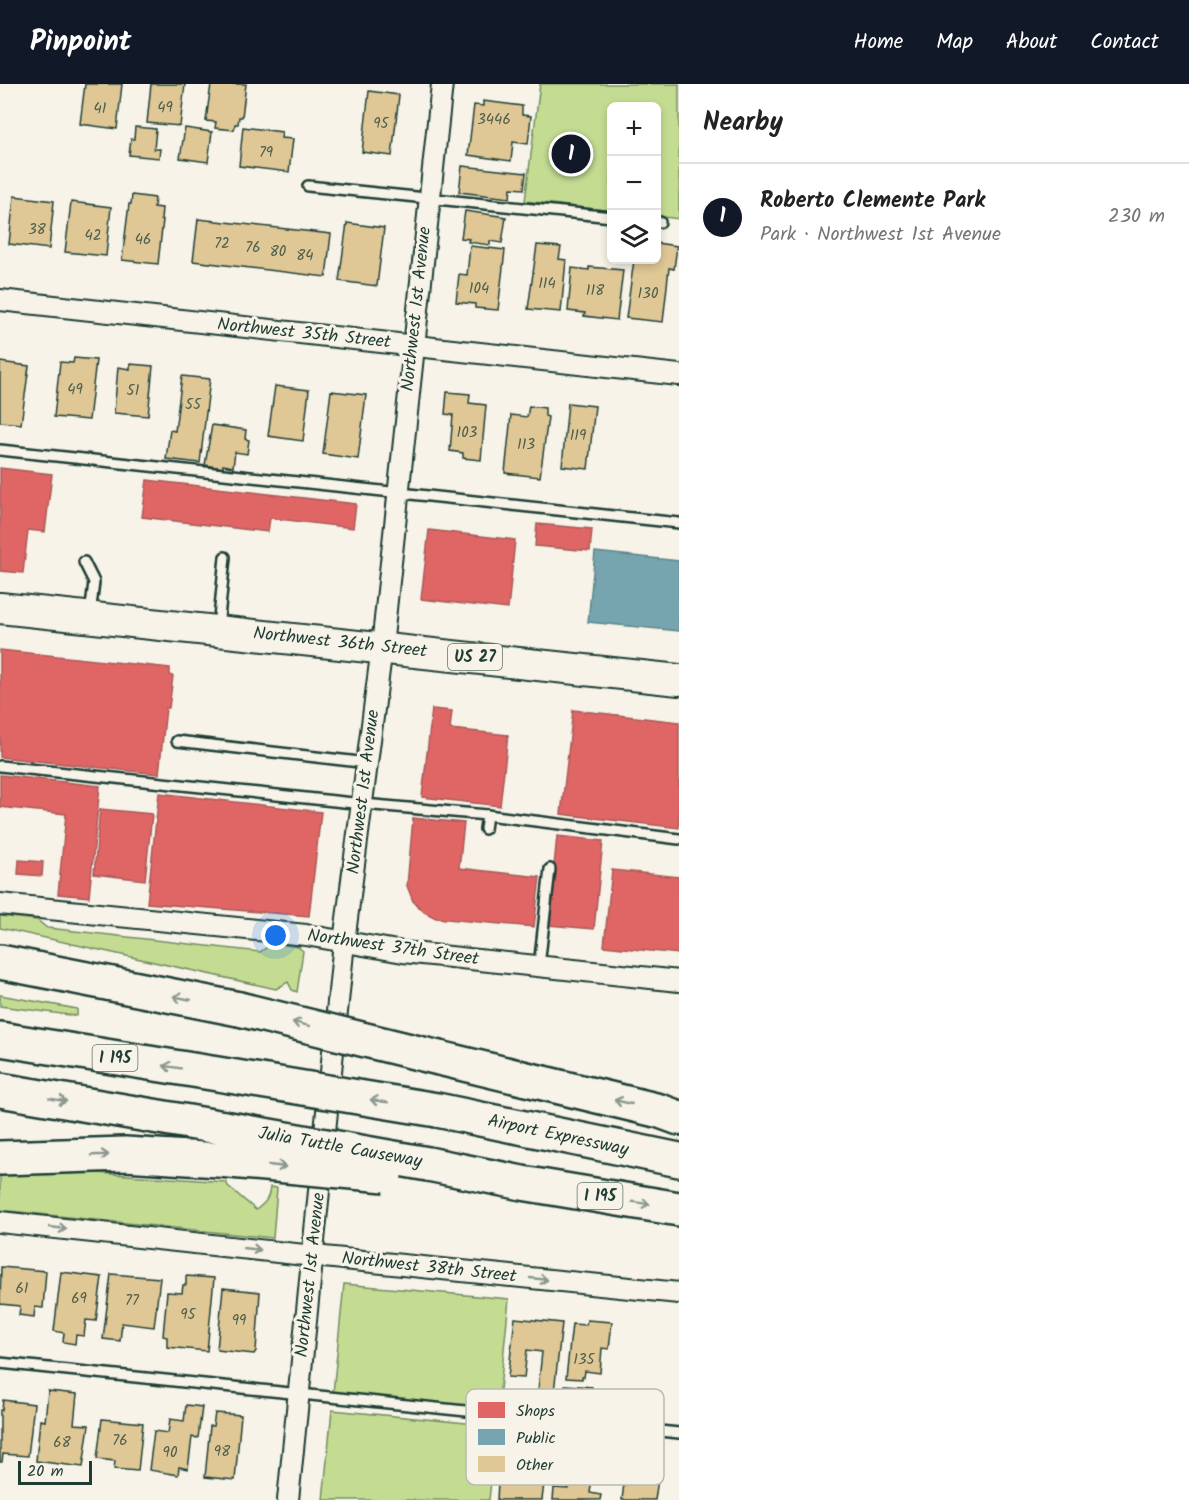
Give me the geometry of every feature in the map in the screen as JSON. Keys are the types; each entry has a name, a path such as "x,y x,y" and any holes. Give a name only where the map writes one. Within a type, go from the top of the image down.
{"highway":[{"path":"0,962 239,1009 660,1111 679,1118"},
{"name":"I 195","path":"0,1039 437,1110"},
{"name":"Julia Tuttle Causeway","path":"0,1090 224,1128 427,1171 522,1183 679,1209"},
{"path":"437,1110 679,1140"},
{"name":"Airport Expressway","path":"437,1110 679,1160"},
{"path":"0,1158 125,1154 427,1171"}],"main road":[{"name":"Northwest 36th Street","path":"0,608 679,680"}],"street":[{"name":"Northwest 1st Avenue","path":"288,1500 344,942 382,647 412,346 442,84"},
{"name":"Northwest 35th Street","path":"0,300 679,375"},
{"name":"Northwest 37th Street","path":"0,904 306,935 404,952 679,981"},
{"name":"Northwest 38th Street","path":"0,1222 679,1293"}],"lane":[{"path":"308,186 607,217"},
{"path":"0,450 679,523"},
{"path":"218,630 225,557"},
{"path":"84,562 94,582 89,617"},
{"path":"177,741 368,763"},
{"path":"0,766 487,815 679,839"},
{"path":"485,829 487,815"},
{"path":"539,966 550,869"},
{"path":"0,1363 466,1412"},
{"path":"664,1432 679,1433"}],"green space":[{"path":"540,84 679,84 679,219 661,217 661,102 607,102 607,211 525,201"},
{"path":"0,916 37,920 47,928 260,952 273,943 298,947 303,951 297,992 292,990 288,982 276,989 0,928"},
{"path":"0,995 77,1009 77,1016 0,1006"},
{"path":"55,1170 226,1182 256,1210 266,1200 270,1187 277,1188 273,1238 0,1210 0,1173"},
{"path":"344,1284 509,1299 500,1389 466,1389 466,1407 333,1393"},
{"path":"332,1410 466,1423 466,1485 491,1485 489,1500 323,1500"}],"building: Shops":[{"path":"0,468 52,474 45,532 28,530 23,573 0,571"},
{"path":"147,480 356,504 353,528 270,518 268,532 142,517"},
{"path":"537,524 592,529 590,551 535,546"},
{"path":"429,530 515,540 508,609 421,599"},
{"path":"0,650 170,668 170,675 173,676 169,708 166,708 159,774 0,757"},
{"path":"432,709 452,711 450,729 508,735 500,806 422,797"},
{"path":"573,710 679,722 679,828 561,814"},
{"path":"0,775 100,786 89,897 58,894 66,814 0,807"},
{"path":"159,793 321,812 309,916 147,903"},
{"path":"100,809 152,814 145,880 94,874"},
{"path":"413,818 464,823 459,868 540,877 534,927 436,918 424,912 413,901 407,886"},
{"path":"557,836 603,841 594,929 548,925"},
{"path":"19,860 43,862 42,876 18,874"},
{"path":"612,870 679,877 679,954 604,946"}],"building: Public":[{"path":"595,552 679,561 679,631 588,622"}],"building: Other":[{"path":"85,84 122,84 117,129 80,124"},
{"path":"151,84 185,84 180,126 147,123"},
{"path":"211,84 246,84 242,117 239,117 234,130 215,128 216,122 206,121"},
{"path":"369,91 399,95 392,156 362,152"},
{"path":"483,101 522,106 522,115 531,116 528,144 513,142 511,161 468,155 474,105 483,106"},
{"path":"135,127 156,129 154,149 160,149 159,158 129,155"},
{"path":"243,127 282,132 281,138 293,139 289,172 239,166"},
{"path":"185,128 212,132 208,162 180,158"},
{"path":"462,166 526,173 524,189 511,188 510,198 459,192"},
{"path":"132,195 155,198 154,207 162,208 161,220 163,220 158,264 122,260"},
{"path":"14,196 54,201 49,249 9,244"},
{"path":"71,202 111,207 106,256 65,252"},
{"path":"465,211 506,217 502,243 490,241 490,245 468,242 469,239 461,238"},
{"path":"198,219 331,234 326,277 193,261"},
{"path":"347,223 384,228 377,286 339,281"},
{"path":"661,244 677,246 674,269 669,268 663,322 626,318 633,264 661,264"},
{"path":"537,245 561,247 559,259 566,260 561,312 528,309"},
{"path":"470,246 505,250 498,310 475,308 475,304 456,302 459,274 467,275"},
{"path":"589,267 623,270 617,320 584,316 585,313 568,311 572,268 589,270"},
{"path":"74,358 96,360 89,420 54,417 60,362 73,363"},
{"path":"0,362 29,366 21,424 0,422"},
{"path":"130,364 153,366 148,416 114,413 118,367 130,369"},
{"path":"182,376 210,379 200,463 166,459 170,430 175,431"},
{"path":"275,386 309,390 303,441 268,436"},
{"path":"331,391 366,395 358,459 323,454"},
{"path":"447,392 470,394 469,403 486,405 481,460 463,458 463,453 450,451 453,415 445,414"},
{"path":"568,403 595,406 588,469 562,466"},
{"path":"529,406 545,408 545,416 548,417 540,477 505,473 511,415 527,417"},
{"path":"212,425 246,430 245,439 249,440 247,454 235,452 233,467 205,465"},
{"path":"1,1267 46,1271 43,1308 35,1307 34,1317 19,1315 20,1306 0,1304"},
{"path":"61,1272 102,1277 96,1321 86,1320 84,1336 76,1335 75,1344 63,1342 64,1333 54,1331"},
{"path":"111,1274 160,1278 154,1327 122,1323 120,1341 103,1339"},
{"path":"186,1276 214,1278 207,1351 167,1347 167,1337 163,1336 167,1292 182,1293 183,1285 186,1285"},
{"path":"223,1288 260,1292 254,1354 217,1350"},
{"path":"515,1318 562,1323 554,1389 538,1389 542,1352 527,1350 524,1378 508,1377"},
{"path":"587,1320 612,1322 609,1349 602,1348 600,1373 585,1371 582,1379 566,1378 572,1324 586,1325"},
{"path":"565,1385 592,1387 592,1389 565,1389"},
{"path":"48,1391 77,1394 74,1424 89,1425 83,1467 36,1461 40,1420 45,1421"},
{"path":"3,1400 34,1404 28,1456 3,1454 2,1462 0,1462 0,1410 2,1410"},
{"path":"186,1405 202,1407 198,1438 192,1437 188,1469 179,1467 178,1475 149,1470 154,1431 168,1433 170,1419 184,1421"},
{"path":"215,1413 241,1415 235,1480 205,1477 210,1426 213,1426"},
{"path":"102,1419 143,1423 138,1471 114,1469 115,1461 97,1459"},
{"path":"498,1485 544,1485 542,1500 497,1500"},
{"path":"568,1485 591,1485 590,1493 601,1495 600,1500 553,1500 554,1488 568,1489"},
{"path":"624,1485 657,1485 655,1500 622,1500"}],"place":[{"name":"Roberto Clemente Park","path":"571,154"}]}
